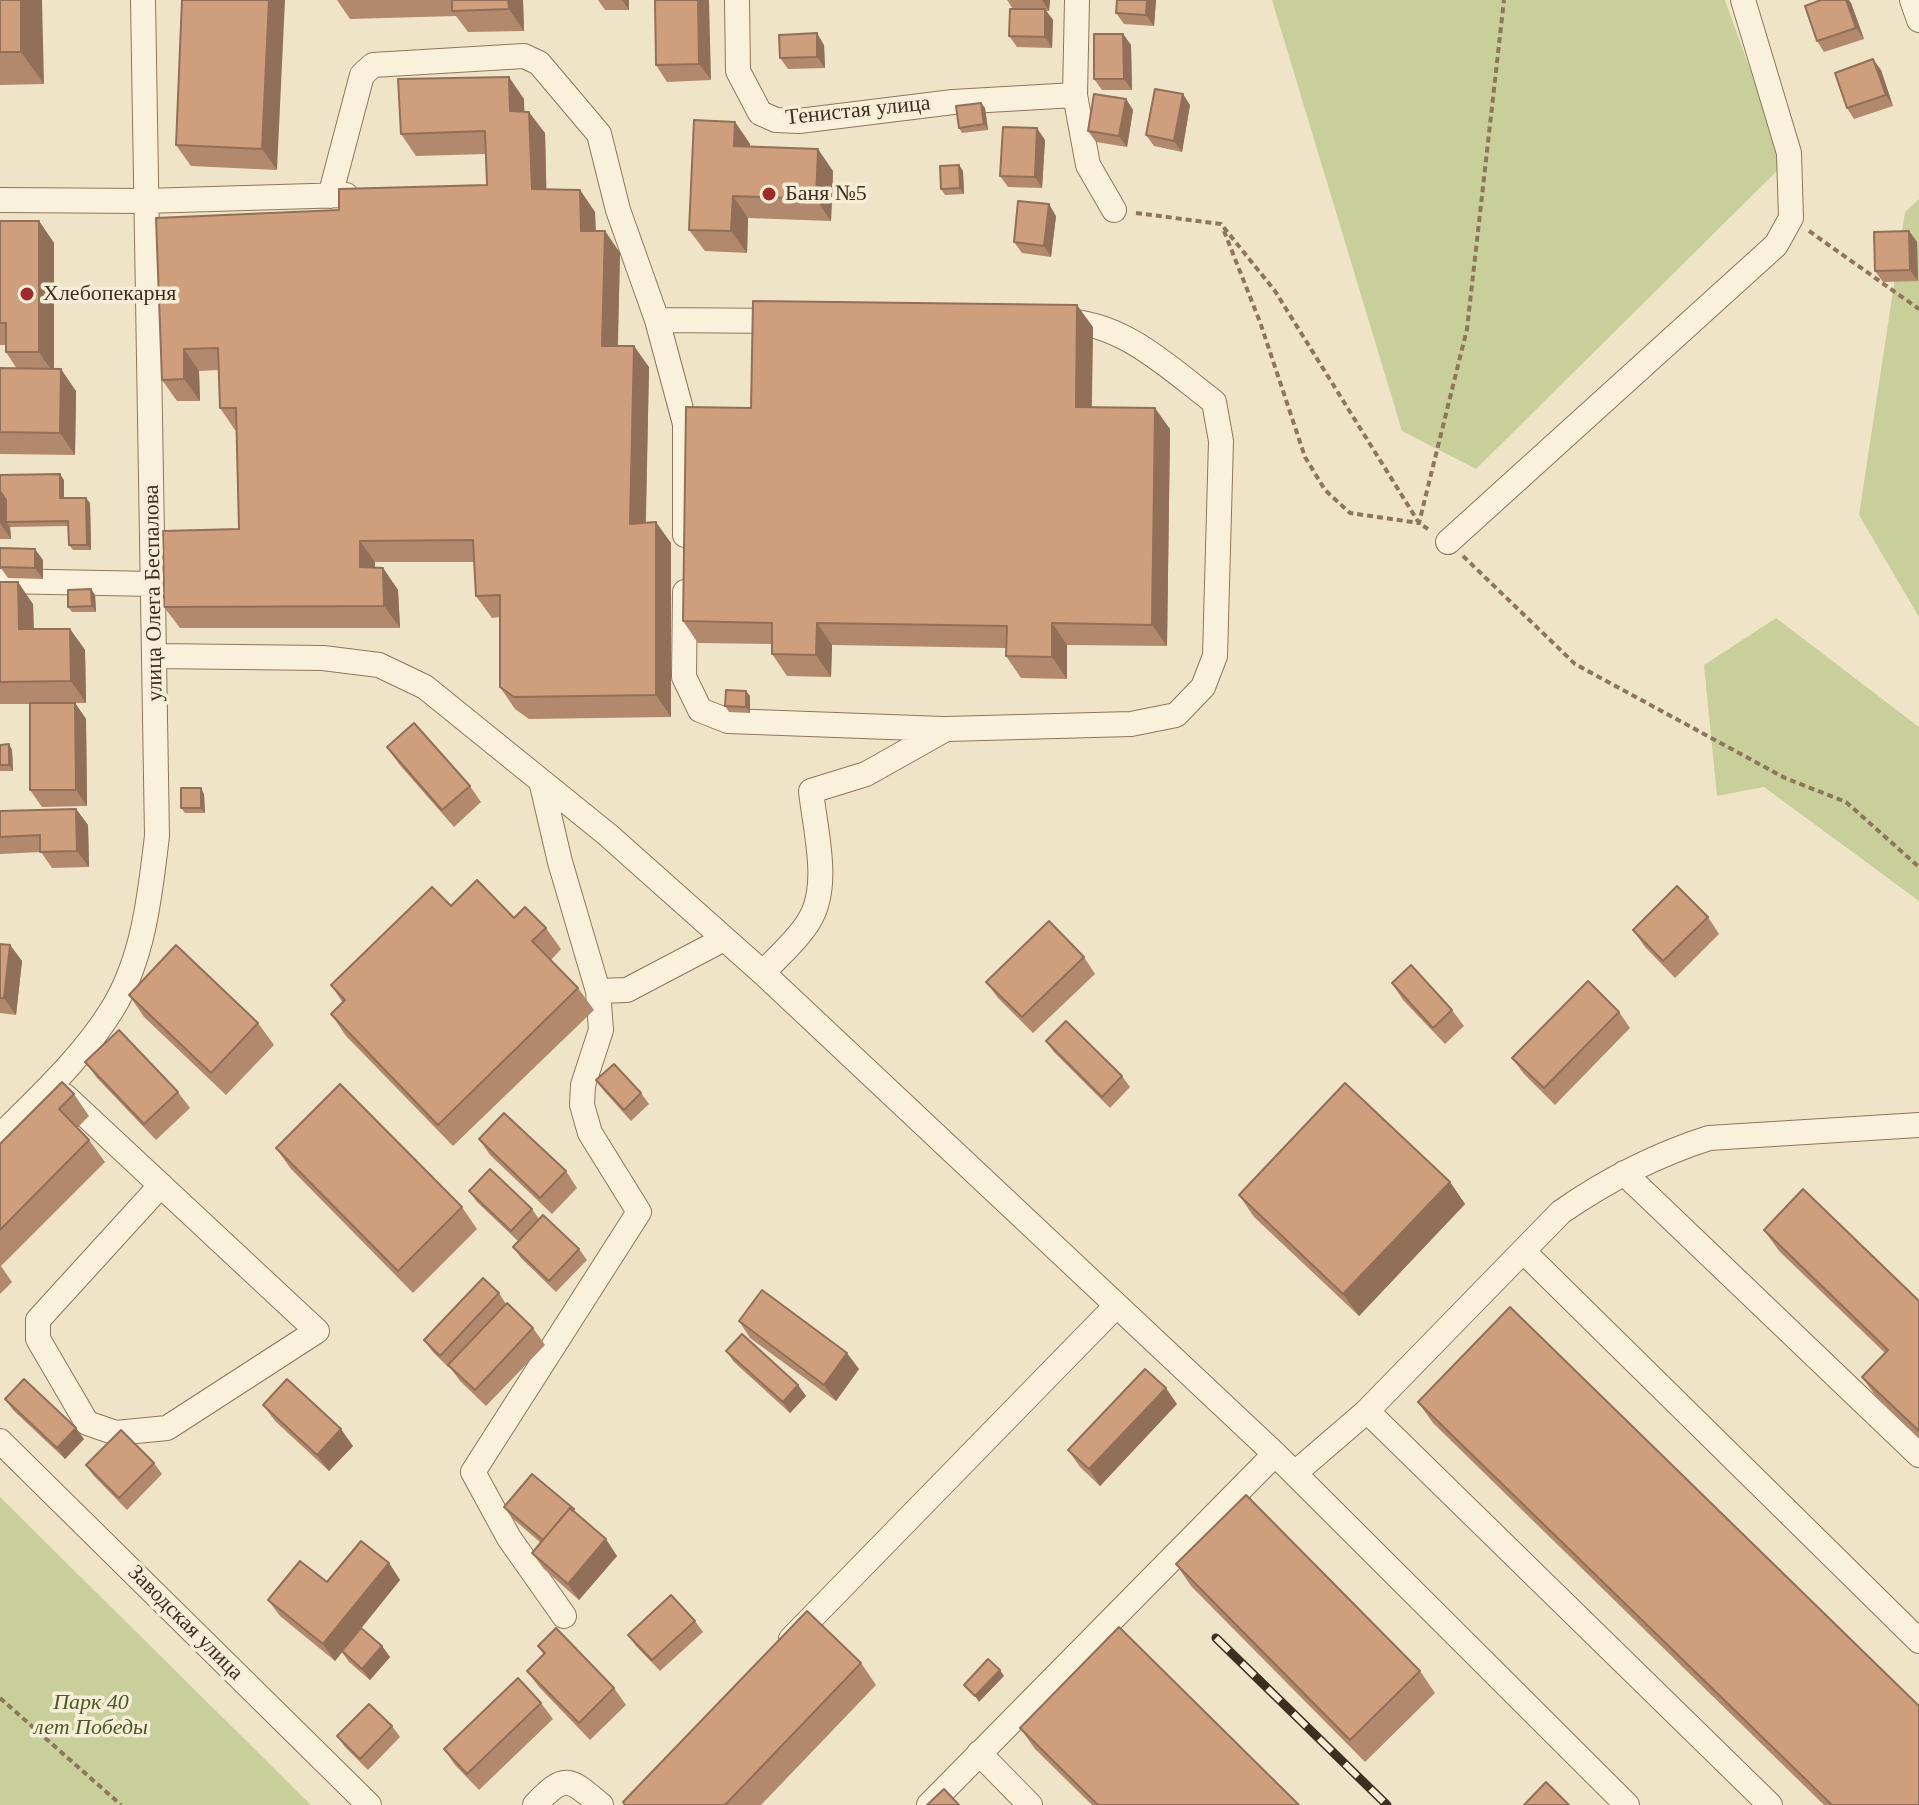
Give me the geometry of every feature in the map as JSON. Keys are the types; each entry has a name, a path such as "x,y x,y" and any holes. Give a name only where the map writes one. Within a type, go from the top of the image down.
{"street":[{"name":"улица Олега Беспалова","path":"0,1136 75,1061 114,1007 132,967 149,905 157,836 143,0"},
{"name":"Тенистая улица","path":"737,0 738,71 760,113 776,120 799,121 953,102 1075,95"},
{"path":"1077,0 1075,95 1088,165 1114,210"},
{"path":"1448,542 1776,245 1791,218 1789,153 1743,0"},
{"path":"1912,0 1919,20"},
{"path":"330,196 362,75 373,65 524,56 539,63 599,134 618,210 657,320 685,424 684,677 700,710 728,721 946,729 1131,724 1176,715 1203,687 1215,656 1221,441 1214,402 1129,337 1079,321 1032,321"},
{"path":"0,200 145,201 373,194"},
{"path":"657,320 813,321"},
{"path":"0,581 154,584"},
{"path":"155,656 323,658 379,665 425,687 542,785 608,835 763,973 1295,1473 1627,1805"},
{"path":"763,973 809,922 817,902 819,873 811,791 866,774 946,729"},
{"path":"542,785 560,862 598,991 601,1030 583,1085 582,1105 590,1133 639,1212 473,1472 509,1538 564,1616"},
{"path":"598,991 627,990 724,939"},
{"path":"52,1084 161,1185 317,1331 167,1428 116,1433 87,1423 38,1339 38,1320 161,1185"},
{"path":"1295,1473 1367,1411 1561,1212 1624,1173 1709,1138 1919,1125"},
{"path":"1624,1173 1919,1455"},
{"path":"1523,1251 1919,1641"},
{"path":"772,1659 1116,1306"},
{"path":"1367,1411 1770,1805"},
{"name":"Заводская улица","path":"0,1441 369,1805"},
{"path":"929,1805 1275,1454"},
{"path":"979,1753 1030,1805"},
{"path":"535,1805 554,1785 565,1781 575,1783 601,1805"}],"path":[{"path":"1419,523 1467,329 1504,0"},
{"path":"1114,210 1221,224 1275,291 1419,523 1448,542 1575,664 1785,778 1846,802 1919,867"},
{"path":"1791,218 1919,309"},
{"path":"1221,224 1260,322 1305,457 1325,490 1350,513 1419,523"},
{"path":"0,1698 121,1805"}],"green space":[{"path":"1272,0 1725,0 1784,164 1476,469 1402,431"},
{"path":"1919,199 1919,617 1859,515 1905,212"},
{"path":"1776,618 1919,727 1919,901 1764,787 1717,796 1704,665"},
{"name":"Парк 40 лет Победы","path":"0,1497 311,1805 0,1805"}],"building":[{"path":"0,0 21,0 21,52 0,52"},
{"path":"182,0 269,0 262,149 176,145"},
{"path":"452,0 508,0 509,9 452,11"},
{"path":"655,0 698,0 699,64 656,65"},
{"path":"1117,0 1147,0 1146,15 1116,13"},
{"path":"1821,0 1846,0 1856,28 1817,41 1805,6"},
{"path":"1010,9 1045,9 1045,37 1009,36"},
{"path":"817,33 817,57 780,58 779,35"},
{"path":"1094,34 1123,34 1124,79 1094,79"},
{"path":"1873,59 1886,95 1847,108 1835,73"},
{"path":"509,77 510,111 529,112 532,189 580,190 581,231 605,231 602,346 634,346 630,524 656,522 656,695 514,697 500,687 500,595 476,596 473,540 360,541 360,567 383,568 384,606 164,607 163,531 239,529 236,408 220,408 218,348 184,349 184,379 162,380 156,218 339,210 339,189 487,185 485,131 401,134 398,79"},
{"path":"1155,89 1183,94 1174,141 1146,135"},
{"path":"1094,94 1126,99 1119,136 1088,131"},
{"path":"981,103 984,124 959,128 956,106"},
{"path":"694,120 735,122 734,146 818,149 816,199 733,196 731,231 689,230"},
{"path":"1003,127 1037,128 1035,177 1000,176"},
{"path":"959,165 960,188 941,189 940,166"},
{"path":"1018,201 1049,204 1044,246 1014,242"},
{"name":"Хлебопекарня","path":"0,221 39,221 39,352 6,352 6,323 0,323"},
{"path":"1909,231 1910,270 1875,271 1874,232"},
{"path":"753,301 1077,305 1076,407 1155,408 1152,625 1052,623 1052,657 1006,656 1007,626 817,623 816,655 772,654 772,623 683,621 686,407 751,408"},
{"path":"0,368 61,369 60,433 0,432"},
{"path":"60,474 60,498 86,498 87,545 69,545 68,521 6,522 6,500 0,491 0,475"},
{"path":"0,548 35,549 35,568 0,567"},
{"path":"0,582 18,582 19,629 70,629 71,681 0,682"},
{"path":"91,589 92,606 68,607 68,590"},
{"path":"726,690 746,691 746,707 725,706"},
{"path":"30,703 75,703 76,790 30,790"},
{"path":"414,723 470,786 442,810 387,747"},
{"path":"9,744 9,765 0,765 0,745"},
{"path":"181,788 201,788 201,808 181,808"},
{"path":"76,809 77,851 40,852 40,835 0,837 0,811"},
{"path":"477,880 514,918 525,907 546,928 532,941 578,988 438,1125 331,1014 345,1000 331,985 432,887 451,906"},
{"path":"1677,886 1708,917 1663,961 1633,930"},
{"path":"1049,921 1084,957 1022,1017 986,982"},
{"path":"0,944 10,945 4,998 0,998"},
{"path":"176,945 258,1023 211,1073 129,995"},
{"path":"1411,965 1452,1010 1433,1028 1392,983"},
{"path":"1588,981 1619,1012 1544,1088 1512,1058"},
{"path":"1066,1021 1122,1076 1102,1097 1046,1041"},
{"path":"119,1030 178,1092 144,1124 85,1062"},
{"path":"614,1064 641,1093 624,1110 596,1080"},
{"path":"62,1082 74,1094 59,1109 89,1140 0,1230 0,1144"},
{"path":"1345,1083 1450,1182 1343,1294 1239,1195"},
{"path":"340,1084 462,1207 398,1271 276,1148"},
{"path":"504,1113 566,1171 540,1198 479,1139"},
{"path":"490,1169 532,1209 511,1231 469,1191"},
{"path":"1803,1189 1919,1301 1919,1431 1862,1377 1888,1350 1764,1230"},
{"path":"543,1215 579,1249 549,1281 513,1247"},
{"path":"483,1278 499,1293 440,1356 424,1340"},
{"path":"762,1290 847,1353 824,1385 739,1321"},
{"path":"507,1303 533,1328 475,1390 448,1365"},
{"path":"1510,1307 1919,1706 1919,1805 1832,1805 1418,1402"},
{"path":"742,1334 798,1385 783,1402 726,1351"},
{"path":"1145,1369 1166,1388 1089,1469 1068,1450"},
{"path":"24,1379 76,1428 57,1448 5,1399"},
{"path":"287,1379 341,1429 317,1455 263,1405"},
{"path":"121,1430 154,1463 119,1498 86,1465"},
{"path":"532,1474 574,1509 570,1508 543,1540 504,1507"},
{"path":"1246,1495 1420,1671 1350,1740 1176,1564"},
{"path":"570,1508 606,1539 568,1584 532,1553"},
{"path":"361,1541 389,1563 323,1644 268,1600 300,1561 327,1582"},
{"path":"671,1595 695,1621 652,1660 628,1635"},
{"path":"807,1611 861,1663 725,1805 625,1805 623,1802"},
{"path":"1119,1627 1299,1805 1098,1805 1020,1728"},
{"path":"361,1628 382,1646 362,1669 342,1651"},
{"path":"556,1628 614,1688 579,1723 527,1671 545,1653 538,1646"},
{"path":"988,1659 1000,1670 975,1696 964,1685"},
{"path":"518,1678 541,1703 467,1774 444,1749"},
{"path":"369,1704 392,1726 360,1759 337,1736"},
{"path":"1546,1782 1569,1805 1524,1805"},
{"path":"944,1789 959,1805 927,1805"}],"railway":[{"path":"1216,1638 1387,1805"}],"place":[{"name":"Баня №5","path":"769,194"},
{"name":"Хлебопекарня","path":"27,294"}]}
